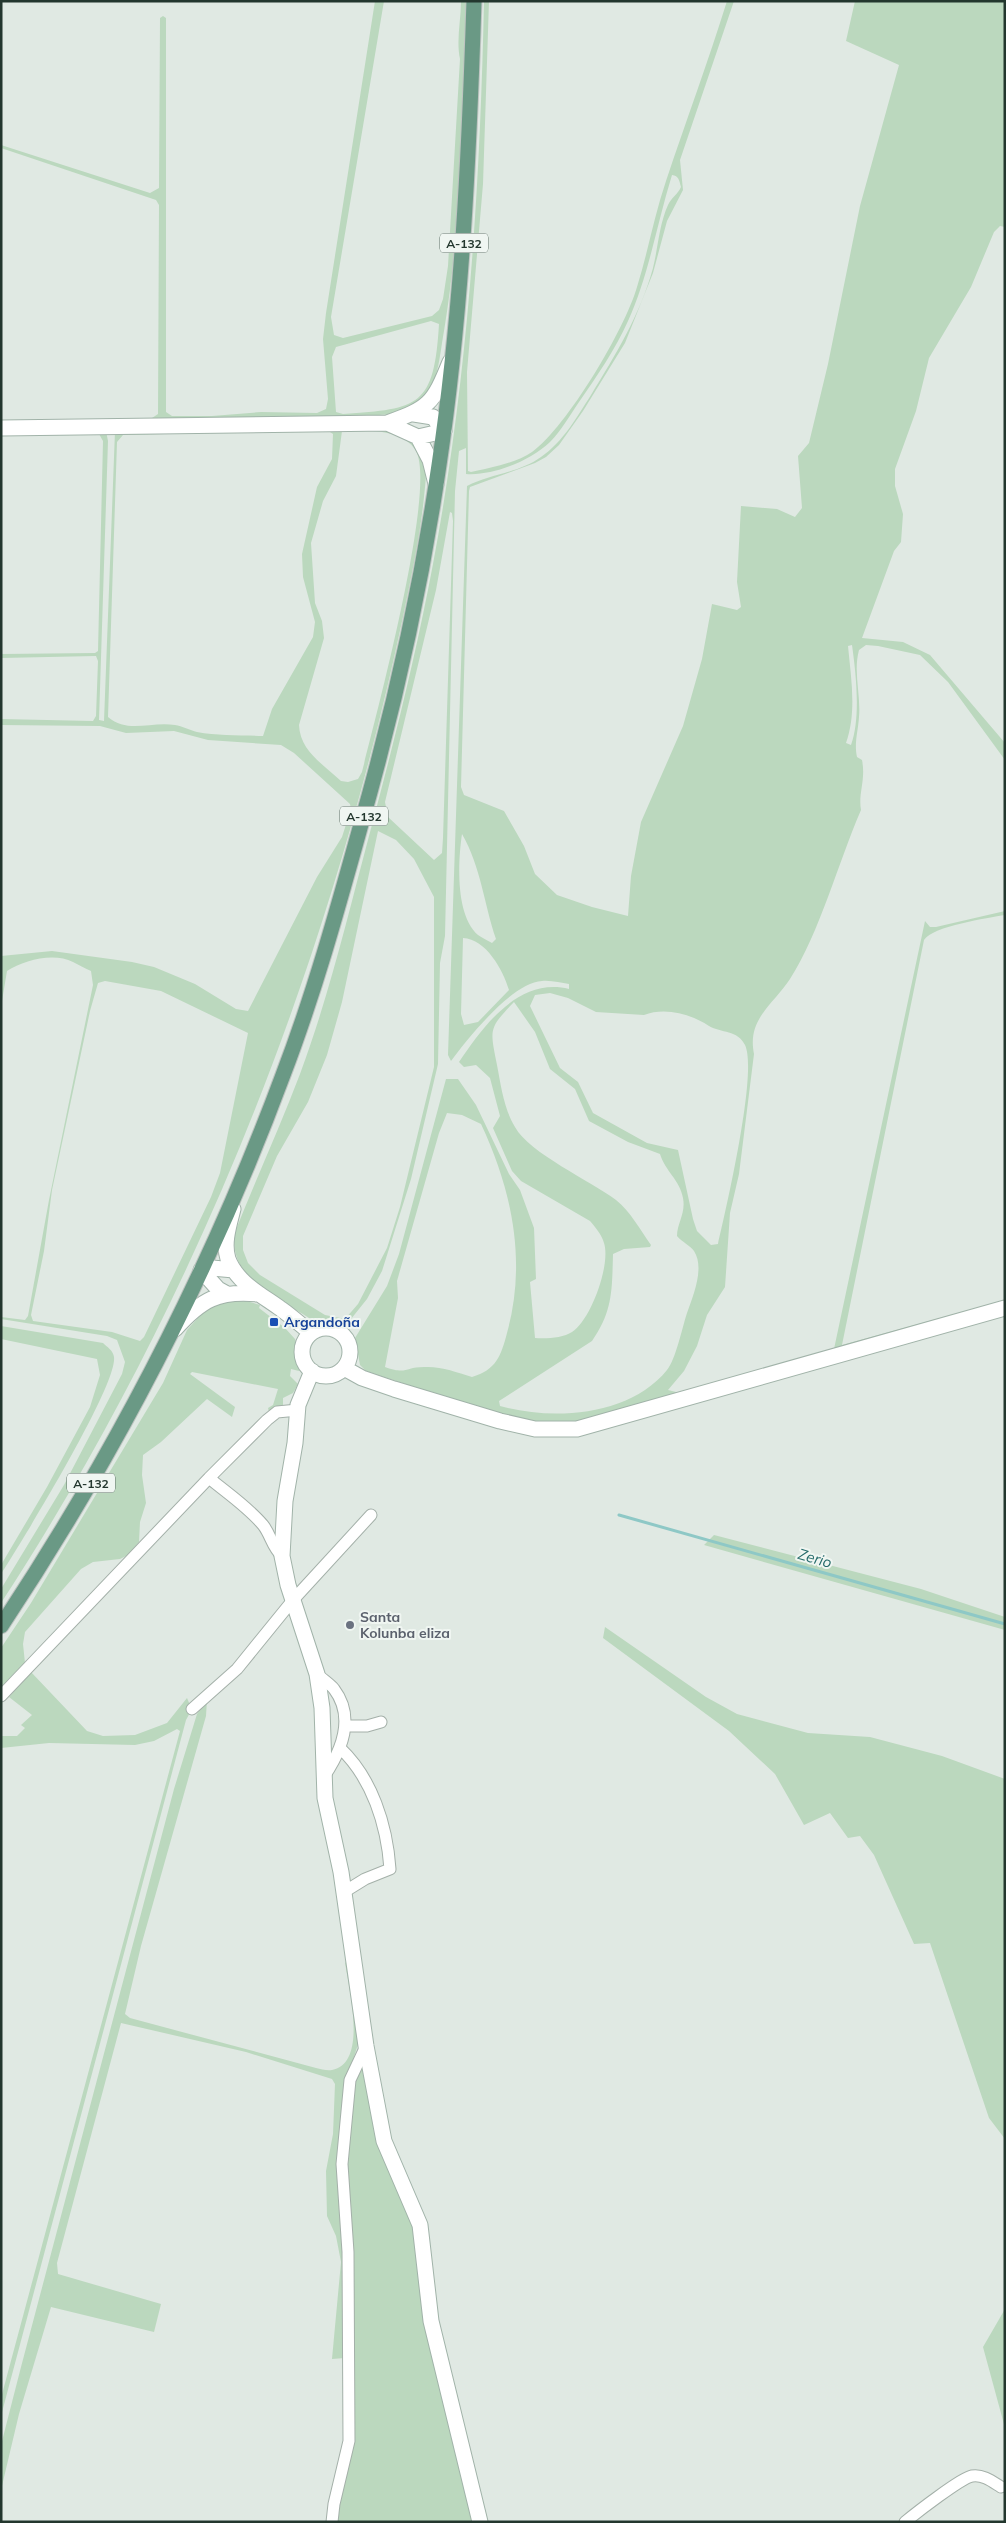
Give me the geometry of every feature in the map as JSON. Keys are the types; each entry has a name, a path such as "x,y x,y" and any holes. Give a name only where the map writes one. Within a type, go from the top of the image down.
{"main road":[{"name":"A-132","path":"1,1626 110,1451 201,1270 238,1188 281,1080 330,934 356,846 386,730 408,634 444,431 463,264 474,1"}],"street":[{"path":"1,428 387,423 421,410 436,392 454,354"},
{"path":"387,423 418,437 444,431 433,416 414,414"},
{"path":"418,437 430,460 436,484"},
{"path":"238,1188 226,1240 228,1258 234,1270 258,1294 280,1308 311,1334"},
{"path":"201,1270 212,1268 234,1270"},
{"path":"201,1270 218,1289 227,1294"},
{"path":"171,1333 193,1309 211,1298 227,1294 258,1294"},
{"path":"344,1368 362,1378 394,1389 508,1423 535,1429 577,1429 1005,1308"},
{"path":"325,1328 332,1329 344,1336 350,1352 344,1368 329,1376 312,1371 303,1355 304,1343 311,1334 325,1328"},
{"path":"312,1371 298,1410 295,1443 284,1501 282,1556 293,1600 317,1674 323,1725 323,1778 344,1892 366,2046 384,2141 420,2225 432,2321 480,2522"},
{"path":"1,1696 209,1478 277,1412 298,1410"},
{"path":"209,1478 252,1513 265,1528 274,1548 282,1556"},
{"path":"192,1709 237,1669 293,1600 371,1515"},
{"path":"317,1674 334,1690 346,1718 337,1758 323,1778"},
{"path":"345,1726 367,1726 381,1722"},
{"path":"340,1748 353,1760 371,1790 384,1828 390,1868 365,1879 344,1892"},
{"path":"332,2522 334,2504 349,2441 348,2252 342,2164 350,2080 366,2046"},
{"path":"905,2522 931,2502 972,2476 986,2478 1001,2487"}],"green space":[{"path":"375,1 384,1 331,317 334,335 343,338 432,316 439,310 443,299 448,266 460,59 458,45 459,30 461,1 466,1 458,208 450,290 440,356 434,382 426,396 415,406 401,412 370,416 1,421 152,418 158,414 159,205 156,200 1,148 1,145 150,193 159,188 160,18 163,16 166,18 166,412 172,416 212,416 261,412 317,413 326,409 328,399 323,339","holes":["431,321 439,324 433,372 427,387 418,398 406,405 390,409 343,414 336,412 332,357 336,347"]},
{"path":"484,1 489,1 483,184 467,372 468,471 471,472 511,462 532,452 561,422 608,351 637,287 662,194 727,1 734,1 680,160 683,190 667,221 653,273 625,343 583,411 559,445 546,457 535,463 470,487 469,491 461,787 464,795 504,811 524,846 535,874 557,895 592,907 628,916 631,876 641,822 683,726 702,659 712,604 737,610 741,607 737,582 741,506 777,509 795,517 802,508 798,456 809,443 828,364 860,206 899,65 846,41 855,1 1005,1 1005,227 1000,226 994,232 971,287 929,358 916,411 895,469 895,486 903,514 901,542 894,551 862,638 903,642 930,655 1005,743 1005,760 948,682 920,655 866,645 859,650 857,667 859,717 856,747 857,757 862,760 863,767 860,798 861,810 811,940 790,979 763,1014 754,1031 754,1054 739,1174 730,1213 725,1287 707,1315 697,1346 684,1371 668,1390 680,1393 834,1349 925,921 930,927 936,927 1005,911 1005,915 949,927 929,935 924,940 842,1345 1005,1300 1005,1304 579,1425 526,1424 366,1371 360,1365 355,1338 387,1286 399,1254 446,1079 458,1079 476,1105 509,1174 520,1190 534,1228 536,1279 530,1282 535,1338 564,1336 579,1326 592,1304 602,1277 605,1252 603,1240 598,1231 590,1221 521,1181 512,1171 493,1128 500,1116 490,1078 476,1065 464,1067 459,1062 492,1019 519,997 534,990 551,987 569,989 569,984 542,981 530,984 518,991 492,1013 451,1061 448,1055 467,486 523,467 541,457 563,437 575,420 618,349 641,302 653,268 665,213 669,203 681,187 676,176 672,175 642,286 628,321 605,363 558,433 542,449 522,461 488,473 466,474 466,448 459,451 455,491 445,936 440,963 438,1064 411,1179 382,1271 367,1299 347,1324 334,1324 309,1318 269,1294 246,1274 239,1262 235,1248 235,1232 300,1074 329,985 387,768 419,632 445,494 463,354 475,213","holes":["450,512 452,513 453,521 442,853 434,860 388,817 385,802 436,590","852,645 857,709 851,745 846,743 851,719 852,683 848,646","378,831 396,840 414,859 434,897 434,1067 400,1207 387,1248 358,1304 345,1319 325,1315 260,1275 248,1263 243,1250 243,1236 277,1156 308,1102 327,1055 342,1002","462,834 474,859 482,886 496,939 492,943 478,935 465,915 460,887","463,938 479,944 486,950 498,965 509,990 478,1022 464,1025 461,1014","550,993 568,998 596,1012 644,1015 660,1012 678,1013 734,1034 742,1040 748,1060 744,1111 718,1244 711,1245 697,1231 678,1150 647,1143 593,1113 578,1082 560,1068 530,1006 535,995","514,1002 535,1032 550,1069 575,1089 589,1121 628,1142 660,1154 665,1166 676,1181 683,1198 684,1203 677,1236 694,1251 697,1258 698,1274 695,1290 676,1351 667,1370 651,1385 633,1397 612,1406 590,1411 566,1413 521,1411 500,1406 499,1401 592,1341 608,1310 613,1254 624,1249 650,1247 651,1245 631,1216 616,1200 533,1147 515,1127 503,1097 493,1044 493,1030 499,1018","447,1113 462,1115 481,1124 501,1174 513,1226 516,1253 513,1306 500,1355 492,1366 472,1377 436,1367 418,1367 402,1371 385,1367 398,1298 397,1281 439,1133"]},
{"path":"317,430 123,435 117,442 108,717 124,725 132,726 166,724 197,732 221,735 263,736 272,709 313,637 315,622 303,577 302,554 317,487 332,459 333,434 327,430 383,430 397,434 415,445 423,457 426,469 415,557 403,617 372,747 336,876 295,1003 247,1128 194,1251 136,1372 71,1489 1,1603 1,1589 64,1485 122,1374 125,1362 117,1340 107,1336 1,1319 1,1317 25,1320 28,1316 49,1200 93,985 91,971 73,962 57,958 30,961 7,971 1,1007 1,956 52,951 132,962 154,967 195,984 236,1009 248,1011 317,877 342,837 351,809 350,804 294,753 281,745 208,740 174,731 126,733 100,726 1,725 1,719 93,721 96,716 98,661 96,656 1,658 1,654 95,653 98,651 103,441 99,434 79,433 106,431 108,441 99,720 104,721 115,431","holes":["342,431 383,432 402,438 410,443 416,451 420,474 418,510 412,556 390,658 362,772 358,779 348,782 341,781 308,750 300,734 299,725 324,638 322,621 315,603 311,543 323,501 336,476","105,981 161,991 248,1033 220,1173 211,1197 144,1337 140,1341 112,1332 33,1321 31,1315 44,1251 52,1190 90,1011 98,983"]},
{"path":"236,1298 260,1305 259,1308 285,1328 295,1339 299,1371 291,1369 290,1376 298,1384 293,1393 283,1398 283,1405 269,1412 268,1408 273,1405 278,1389 192,1372 190,1374 235,1407 232,1417 207,1399 161,1442 143,1455 142,1475 146,1503 140,1522 139,1542 128,1555 120,1559 93,1562 81,1569 25,1632 23,1644 25,1663 1,1688 1,1648 31,1603 163,1383 187,1330 208,1307"},
{"path":"1,1326 103,1343 114,1357 111,1373 85,1430 47,1499 1,1574 1,1565 47,1487 90,1407 100,1375 97,1359 1,1339"},
{"path":"714,1535 921,1589 1005,1617 1005,1630 704,1545"},
{"path":"605,1627 706,1697 737,1714 808,1733 870,1737 942,1756 1005,1779 1005,2139 989,2118 930,1943 914,1944 874,1855 860,1836 848,1838 830,1813 804,1825 775,1774 729,1731 603,1638"},
{"path":"31,1672 87,1731 103,1736 135,1735 167,1723 187,1698 190,1705 194,1705 186,1720 1,2416 1,2398 180,1731 177,1729 154,1741 135,1745 49,1743 1,1748 1,1736 17,1736 25,1728 21,1725 32,1715 9,1697"},
{"path":"207,1700 206,1716 141,1946 125,2014 130,2018 316,2068 332,2070 343,2064 350,2054 353,2039 352,2005 345,1962 349,1966 360,2038 347,2079 343,2222 345,2358 332,2359 341,2262 336,2236 327,2216 326,2171 333,2134 335,2084 332,2079 246,2052 121,2023 57,2263 58,2274 161,2304 154,2332 51,2307 19,2414 1,2490 1,2445 21,2367 174,1789 197,1714"},
{"path":"363,2056 373,2115 383,2154 390,2173 410,2207 476,2522 335,2522 345,2481 347,2155 354,2084"},
{"path":"1005,2309 1005,2428 983,2347"}],"waterway":[{"name":"Zerio","path":"619,1515 1005,1624"}],"place":[{"name":"Argandoña","path":"274,1322"},
{"name":"Santa Kolunba eliza","path":"350,1625"}]}
